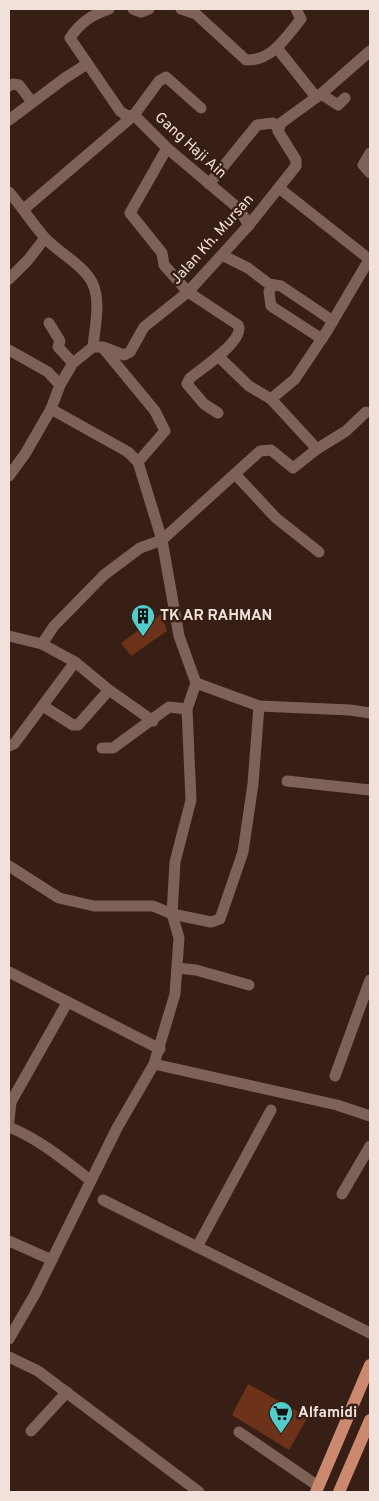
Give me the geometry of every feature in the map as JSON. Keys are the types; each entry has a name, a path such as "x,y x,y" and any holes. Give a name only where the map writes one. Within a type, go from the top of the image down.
{"main road":[{"path":"317,1489 370,1365"},
{"path":"339,1492 370,1420"},
{"path":"343,1427 364,1435"}],"street":[{"name":"Gang Haji Ain","path":"109,9 96,13 79,24 70,38 120,111 127,116 134,115 166,148 238,208 249,225"},
{"path":"133,9 141,12 149,9"},
{"path":"181,9 196,14 246,60 258,60 277,48 301,19 296,9"},
{"path":"277,48 318,95 338,105 346,98"},
{"path":"209,184 257,125 273,123 278,128 370,51"},
{"path":"9,120 87,64"},
{"path":"24,209 134,115 159,81 166,77 201,108"},
{"path":"9,86 13,84 19,85 32,102"},
{"name":"Jalan Kh. Mursan","path":"98,347 118,354 130,352 144,327 188,292 249,225 296,166 296,160 278,128"},
{"path":"166,148 130,213 162,253 164,265 188,292 238,325 240,329 239,335 218,356 190,378 187,384 204,404 218,413"},
{"path":"370,153 363,165 370,173"},
{"path":"271,399 295,380 322,339 370,258 279,188"},
{"path":"9,192 45,238 88,275 94,284 97,302 98,347 155,411 165,431 138,462"},
{"path":"9,279 28,260 45,238"},
{"path":"222,255 248,268 272,285 281,286 333,321"},
{"path":"272,285 269,292 271,306 322,339"},
{"path":"49,323 60,341 58,347 73,363"},
{"path":"9,476 25,454 51,409 60,384 73,363 98,347"},
{"path":"9,350 48,372 60,384"},
{"path":"218,356 249,386 271,399 318,449"},
{"path":"9,1339 35,1294 90,1180 154,1064 160,1049 175,994 179,938 172,914 175,862 191,800 187,709 196,683 179,636 162,540 138,462 128,452 51,409"},
{"path":"42,644 54,626 110,569 140,548 162,540 260,451 271,450 294,468 318,449 346,431 366,412"},
{"path":"235,474 276,518 319,552"},
{"path":"9,636 42,644 75,662 109,690 153,721"},
{"path":"9,746 14,744 75,662"},
{"path":"196,683 259,706 350,710 370,713"},
{"path":"43,706 65,720 78,725 109,690"},
{"path":"9,866 59,898 94,906 154,906 172,914 210,922 220,919 243,852 253,784 259,706"},
{"path":"102,748 113,748 169,708 187,709"},
{"path":"287,781 370,790"},
{"path":"177,968 196,970 249,985"},
{"path":"9,972 160,1049"},
{"path":"335,1076 370,980"},
{"path":"9,1121 11,1102 67,1003"},
{"path":"154,1064 347,1107 370,1116"},
{"path":"197,1247 271,1110"},
{"path":"9,1128 24,1134 90,1180"},
{"path":"342,1194 370,1146"},
{"path":"103,1200 370,1333"},
{"path":"9,1241 52,1260"},
{"path":"9,1357 38,1371 199,1492"},
{"path":"31,1431 67,1392"},
{"path":"239,1432 317,1489"}],"building":[{"name":"TK AR RAHMAN","path":"161,614 167,631 131,656 121,643"},
{"name":"Alfamidi","path":"248,1384 308,1417 289,1450 232,1415"}],"place":[{"name":"TK AR RAHMAN","path":"143,637"},
{"name":"Alfamidi","path":"281,1434"}]}
